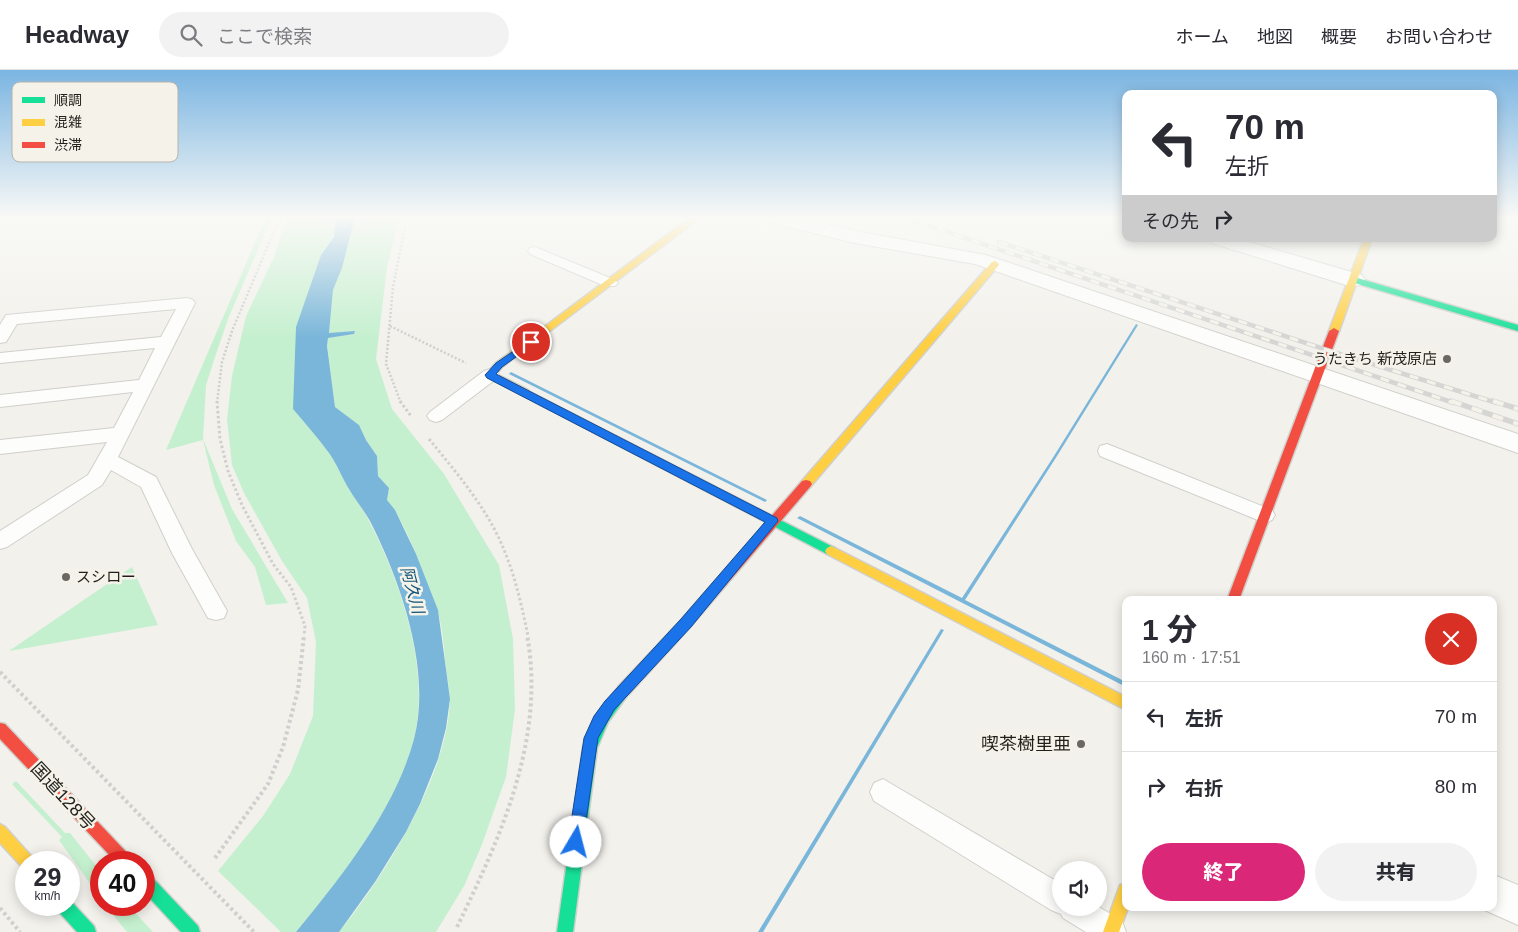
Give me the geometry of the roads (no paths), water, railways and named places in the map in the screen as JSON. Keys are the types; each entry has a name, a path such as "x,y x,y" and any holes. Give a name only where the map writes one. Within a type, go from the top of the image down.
{"main road":[{"path":"644,257 499,365 490,375 1122,702"},
{"path":"1235,596 1362,257"},
{"path":"565,932 586,765 591,738 599,721 610,706 686,623 995,264"},
{"path":"1354,280 1518,328"},
{"name":"国道128号","path":"0,729 116,851"},
{"path":"0,832 17,851"},
{"path":"155,893 192,932"},
{"path":"1111,931 1122,901"},
{"path":"74,916 88,932"}],"street":[{"path":"974,257 1518,444"},
{"path":"1279,257 1354,280"},
{"path":"1497,896 1518,906"}],"lane":[{"path":"549,257 610,283"},
{"path":"0,338 12,319 187,303 121,434 95,480 0,540"},
{"path":"0,358 167,342"},
{"path":"436,416 490,375"},
{"path":"0,401 145,385"},
{"path":"0,447 121,434"},
{"path":"1107,452 1265,515"},
{"path":"107,460 149,482 183,553 216,611"},
{"path":"883,792 1052,895"},
{"path":"1086,916 1111,931"}],"water":[{"name":"阿久川","path":"320,257 345,257 333,290 329,333 355,331 354,334 328,338 327,346 335,407 359,425 377,456 378,476 389,488 387,500 395,510 416,554 438,610 450,699 446,728 438,759 420,804 406,832 375,882 339,932 296,932 331,889 365,841 394,791 414,739 419,713 419,685 410,627 382,545 332,457 293,409 296,327"},
{"path":"1136,324 1138,325 965,600 1122,680 1122,685 797,518 800,516 962,598 1054,456"},
{"path":"511,372 767,500 765,502 509,374"},
{"path":"941,629 944,630 763,932 758,932"}],"railway":[{"path":"1022,257 1454,403"},
{"path":"1045,257 1327,350 1497,403"},
{"path":"1451,401 1518,424"},
{"path":"1493,401 1518,409"}],"place":[{"name":"うたきち 新茂原店","path":"1447,359"},
{"name":"スシロー","path":"66,577"},
{"name":"喫茶樹里亜","path":"1081,744"}]}
